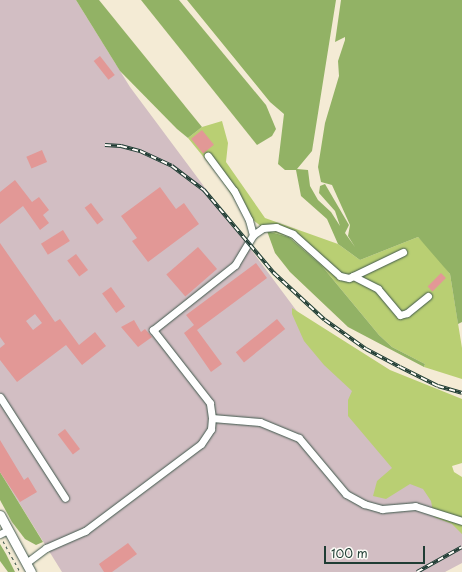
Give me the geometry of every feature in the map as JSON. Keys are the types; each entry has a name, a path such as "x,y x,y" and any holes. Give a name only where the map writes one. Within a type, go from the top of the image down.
{"main road":[{"path":"0,515 3,534 26,563 31,572"}],"lane":[{"path":"208,156 234,191 249,220 253,235"},
{"path":"26,563 46,548 85,531 201,444 210,429 212,418 210,403 153,330 235,265 253,235 263,228 276,227 293,234 340,276 349,278 403,252"},
{"path":"353,276 378,289 400,315 407,313 428,296"},
{"path":"0,397 65,498"},
{"path":"212,418 260,422 299,438 346,494 364,504 382,509 415,506 462,521"}],"path":[{"path":"3,534 20,572"}],"shaded area":[{"path":"0,0 76,0 130,87 462,533 462,563 445,572 62,572 0,472"}],"green space":[{"path":"76,0 99,0 202,127 188,138 177,129 120,71"},
{"path":"141,0 179,0 266,105 276,129 272,136 257,145"},
{"path":"187,0 336,0 312,151 297,169 308,170 310,186 318,200 331,212 340,226 335,211 319,193 320,186 325,184 349,225 345,233 355,247 348,236 350,225 332,185 321,182 318,167 325,123 339,76 338,61 345,40 345,37 335,42 341,0 462,0 462,322 458,324 450,274 418,237 360,260 338,244 327,219 301,196 296,170 285,170 278,164 284,114 270,102"},
{"path":"222,121 228,143 226,162 265,218 338,244 360,260 418,237 434,253 450,274 462,348 462,379 424,367 425,364 392,347 379,335 321,265 290,237 267,231 243,212 219,176 188,138 202,127"},
{"path":"267,231 289,237 321,265 379,335 392,347 425,364 424,367 348,327 290,272 275,253"},
{"path":"292,308 390,370 462,399 462,463 452,466 454,472 462,477 462,534 452,524 434,517 431,501 423,489 410,484 386,499 373,496 377,481 392,468 348,416 348,400 352,391 324,365 304,341 292,314"},
{"path":"0,472 43,542 36,545 25,539 12,522 0,500"},
{"path":"0,544 15,572 8,572 0,561"}],"building":[{"path":"100,56 115,75 108,80 94,61"},
{"path":"202,130 214,145 203,154 191,139"},
{"path":"42,150 47,162 31,169 26,157"},
{"path":"15,180 32,202 39,197 49,210 43,215 49,223 40,230 23,206 0,224 0,192"},
{"path":"160,187 176,209 184,203 199,224 148,262 132,241 137,238 121,216"},
{"path":"91,203 104,220 97,225 85,208"},
{"path":"63,230 70,241 48,255 41,244"},
{"path":"0,243 55,322 60,319 79,345 95,332 106,346 82,365 66,345 17,382 0,360 0,348 5,344 0,337","holes":["35,314 42,323 33,330 26,321"]},
{"path":"198,247 217,269 185,296 166,275"},
{"path":"76,254 88,270 79,277 67,261"},
{"path":"256,263 267,278 197,330 222,364 211,372 184,333 194,325 186,315"},
{"path":"441,273 446,278 433,291 428,286"},
{"path":"111,287 125,306 116,313 102,293"},
{"path":"277,319 285,329 244,362 236,352"},
{"path":"134,320 141,332 145,329 152,337 138,347 121,327"},
{"path":"65,429 80,449 73,454 58,434"},
{"path":"0,440 24,480 28,477 37,492 20,502 0,472"},
{"path":"128,543 137,554 112,572 104,572 99,564"}],"railway":[{"path":"105,145 121,146 140,151 172,166 204,190 274,273 325,320 366,349 438,386 462,393"},
{"path":"417,572 462,547"}]}
